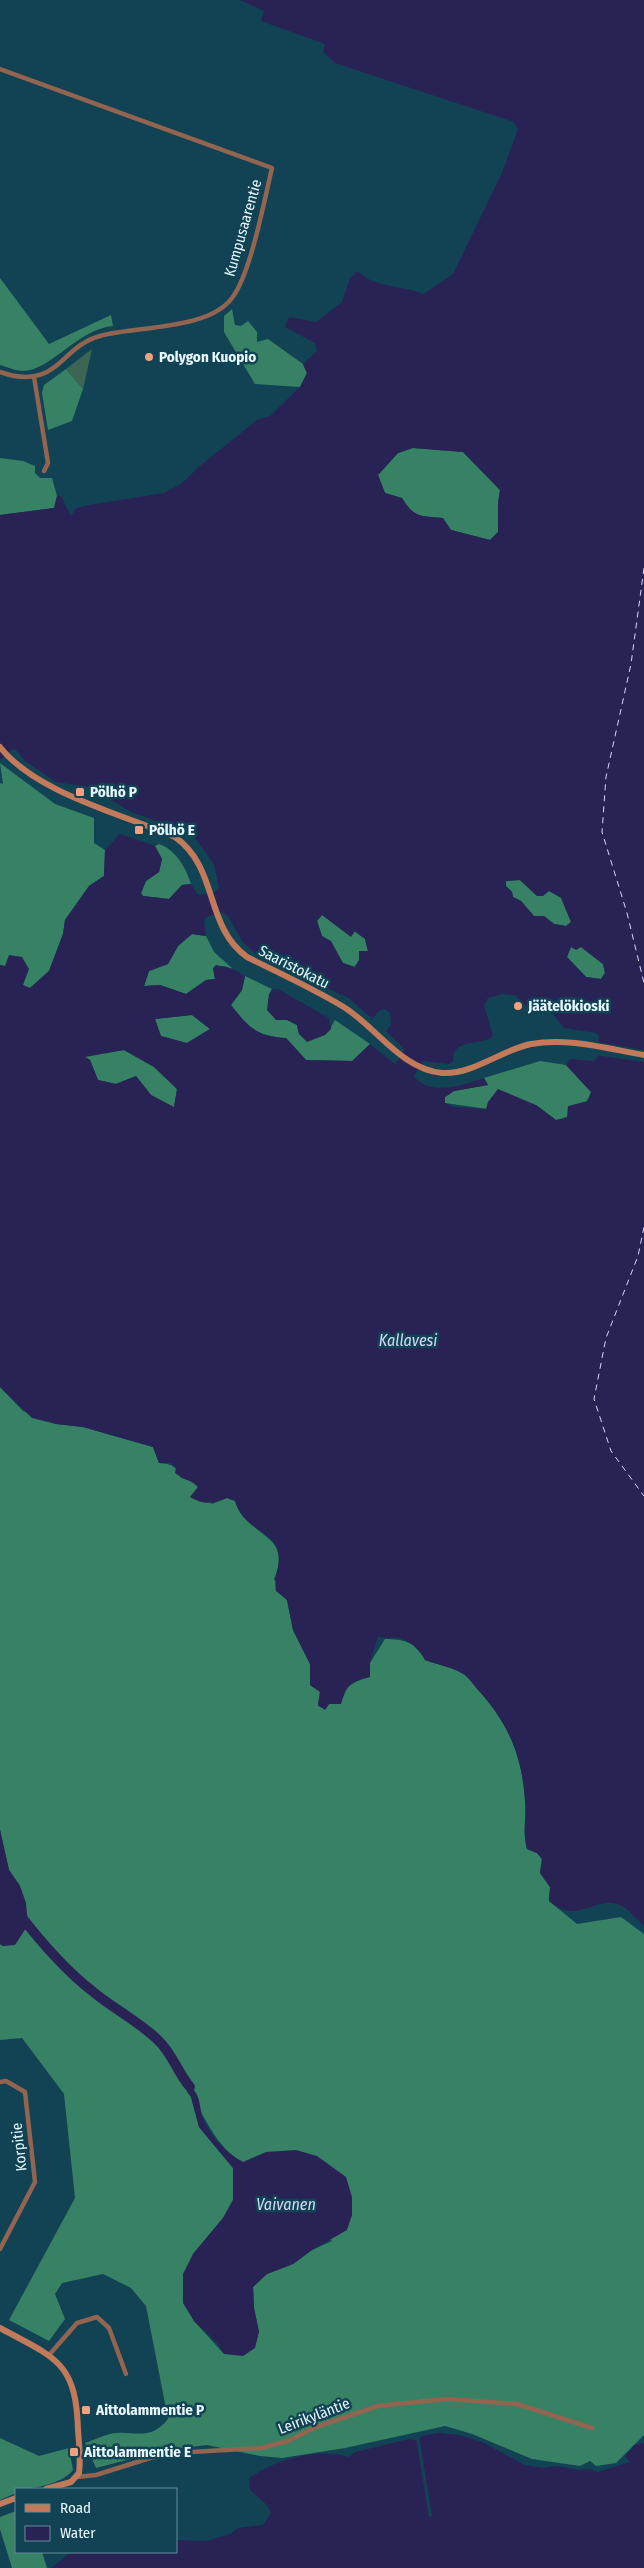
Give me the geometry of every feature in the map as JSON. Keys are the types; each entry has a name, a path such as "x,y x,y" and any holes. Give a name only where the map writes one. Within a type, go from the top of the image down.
{"main road":[{"name":"Saaristokatu","path":"0,747 11,761 37,779 67,794 175,837 186,845 197,858 209,885 219,922 234,947 240,952 341,1005 397,1051 424,1069 460,1072 500,1053 530,1044 569,1042 644,1055"},
{"path":"0,2328 49,2355 71,2380 76,2396 79,2470 77,2477"},
{"name":"Leirikyläntie","path":"50,2488 71,2482 77,2477"},
{"path":"0,2504 15,2498"}],"street":[{"name":"Kumpusaarentie","path":"0,69 272,168 243,275 236,293 226,305 202,318 97,337 51,370 34,377"},
{"path":"0,372 21,378 34,377 48,464 44,471"},
{"name":"Korpitie","path":"0,2082 6,2081 25,2092 35,2182 0,2249"},
{"path":"49,2355 77,2323 97,2317 109,2328 126,2374"},
{"name":"Leirikyläntie","path":"77,2477 96,2475 150,2458 191,2452 261,2448 288,2441 316,2427 378,2406 446,2399 517,2404 592,2428"}],"green space":[{"path":"0,278 49,344 111,315 113,326 88,334 54,358 33,369 20,371 0,365"},
{"path":"232,309 235,325 241,326 248,321 257,332 257,342 268,339 303,364 307,373 300,387 255,384 224,332 224,316"},
{"path":"92,349 83,389 66,369"},
{"path":"66,369 83,389 72,421 48,430 42,393 44,385"},
{"path":"413,448 463,452 500,490 498,532 490,540 451,530 442,518 414,513 402,498 385,493 378,475 398,453"},
{"path":"0,458 23,461 35,466 35,473 40,478 52,478 57,496 54,508 0,515"},
{"path":"0,763 55,804 94,818 94,843 105,850 104,876 89,886 65,920 63,934 49,971 30,988 23,986 5,966 0,965 0,783 3,784"},
{"path":"159,844 180,860 191,884 182,885 169,899 143,896 141,893 146,881 159,872 162,859 155,846"},
{"path":"520,880 537,896 549,891 561,897 571,922 566,926 554,924 544,916 534,916 521,901 513,897 512,892 506,886 506,881"},
{"path":"322,915 351,936 354,931 365,939 368,951 354,967 343,963 322,936 317,921"},
{"path":"192,934 206,936 214,952 233,969 224,966 213,968 215,979 206,980 186,994 160,985 144,986 149,971 168,964 178,946"},
{"path":"571,946 581,947 603,964 605,973 601,979 586,977 567,957"},
{"path":"245,976 272,989 268,1000 276,1020 287,1020 297,1025 299,1034 330,1029 335,1020 370,1044 353,1061 306,1060 286,1038 260,1033 248,1025 231,1005 242,990"},
{"path":"192,1015 210,1029 187,1043 160,1036 155,1019"},
{"path":"124,1050 154,1067 177,1089 174,1108 151,1095 136,1076 116,1084 98,1080 90,1060 84,1056"},
{"path":"540,1061 566,1065 591,1092 582,1107 568,1116 556,1120 536,1105 487,1109 445,1103 445,1097 454,1091 488,1085 484,1078"},
{"path":"0,1387 23,1411 56,1424 83,1427 153,1447 159,1463 173,1466 181,1478 194,1482 198,1487 195,1492 212,1504 227,1498 235,1501 241,1513 274,1544 278,1553 279,1564 274,1579 287,1600 293,1630 310,1664 310,1685 320,1692 318,1706 325,1709 345,1689 370,1677 370,1663 385,1639 409,1643 418,1649 425,1660 465,1675 499,1717 517,1755 523,1784 527,1849 537,1853 542,1859 540,1873 550,1887 549,1901 577,1924 621,1917 644,1934 644,2435 616,2463 596,2466 590,2461 580,2466 532,2459 472,2434 445,2426 345,2448 282,2458 260,2456 207,2445 165,2450 96,2468 85,2443 112,2434 149,2433 168,2419 146,2306 131,2288 103,2274 62,2283 55,2294 65,2319 49,2341 9,2320 75,2198 64,2094 22,2038 0,2040 0,1944 3,1946 20,1886 9,1870 0,1830","holes":["191,2097 213,2133 226,2149 332,2241 312,2250 293,2264 267,2274 253,2287 254,2308 259,2332 224,2354 194,2321 193,2254 223,2218 233,2200 233,2168 199,2127"]},
{"path":"0,2438 39,2456 69,2448 73,2470 68,2475 39,2487 15,2488 15,2493 0,2500"},
{"path":"15,2511 15,2553 42,2553 47,2568 12,2568 0,2529 0,2517"}],"water":[{"name":"Kallavesi","path":"240,0 644,0 644,1926 620,1905 602,1904 577,1911 569,1911 559,1908 549,1901 550,1887 540,1873 542,1859 537,1853 527,1849 523,1784 517,1755 499,1717 465,1675 425,1660 416,1648 406,1640 378,1636 370,1663 370,1677 354,1682 345,1692 341,1704 329,1704 325,1710 318,1705 320,1692 310,1685 310,1664 293,1630 287,1600 276,1591 275,1580 279,1558 275,1545 271,1539 245,1519 235,1501 227,1498 208,1503 195,1500 190,1497 198,1487 175,1473 176,1468 171,1463 159,1463 153,1447 83,1427 56,1424 32,1418 0,1387 0,965 5,966 9,955 22,957 29,969 23,985 30,988 49,971 63,934 65,920 89,886 104,876 105,850 120,834 155,846 162,859 159,872 146,881 141,893 143,896 169,899 182,885 191,884 198,895 215,892 219,887 214,864 194,837 175,827 133,813 89,787 56,782 25,761 16,750 12,749 0,760 0,515 54,508 57,496 61,496 71,516 76,508 164,493 181,484 200,466 257,420 270,416 300,387 307,373 303,364 317,351 315,343 285,327 289,317 316,322 342,302 350,278 357,272 377,283 424,294 453,274 502,173 518,129 514,122 335,63 323,52 325,44 261,21 264,11","holes":["413,448 463,452 500,490 498,532 490,540 451,530 443,518 414,513 402,498 385,493 378,475 398,453","520,880 537,896 543,896 549,891 561,898 571,922 566,926 554,924 544,916 534,916 521,901 513,897 512,892 506,886 506,881","222,912 228,916 242,941 256,954 350,999 372,1019 379,1011 385,1009 390,1013 391,1025 386,1031 405,1050 395,1064 370,1044 352,1061 306,1060 286,1038 260,1033 248,1025 237,1013 231,1005 242,990 245,976 233,969 216,965 213,968 215,979 206,980 186,994 160,985 144,986 149,971 168,964 178,946 192,934 206,936 204,921 206,917","322,915 351,937 355,931 365,939 368,951 359,951 359,960 355,967 343,963 331,941 322,936 317,921","571,947 576,950 581,947 603,964 605,973 601,979 586,977 567,957","503,994 515,995 528,1008 553,1014 564,1028 596,1033 599,1036 597,1057 594,1061 570,1059 566,1065 591,1092 588,1101 568,1106 567,1118 556,1120 536,1105 498,1089 488,1102 486,1109 453,1107 445,1103 445,1097 454,1091 488,1085 484,1078 467,1084 438,1088 429,1086 414,1076 423,1061 449,1064 453,1061 454,1054 461,1046 491,1038 493,1035 484,1005 488,998","192,1015 210,1029 187,1043 161,1036 155,1019","124,1050 154,1067 177,1089 174,1107 151,1095 136,1076 116,1084 98,1080 90,1060 85,1057"]},
{"path":"272,989 278,989 329,1018 331,1029 325,1035 307,1042 299,1034 297,1025 287,1020 276,1020 267,1010 269,994"},
{"path":"0,1830 9,1870 20,1886 26,1903 28,1925 15,1945 3,1946 0,1944"},
{"name":"Vaivanen","path":"190,2087 197,2095 203,2119 211,2134 236,2158 243,2162 266,2152 296,2150 317,2156 346,2177 352,2197 352,2215 347,2230 312,2250 293,2264 267,2274 253,2287 254,2308 259,2332 255,2348 243,2356 224,2354 217,2343 194,2321 183,2303 183,2274 193,2254 223,2218 233,2200 233,2168 199,2127 191,2097 187,2092"},
{"path":"439,2433 459,2435 482,2442 525,2465 543,2468 556,2466 578,2470 590,2469 598,2472 630,2462 625,2456 634,2445 644,2443 644,2568 51,2568 69,2554 74,2553 178,2553 178,2540 207,2541 230,2534 238,2528 263,2525 271,2513 267,2505 250,2490 249,2478 260,2471 284,2460 310,2454 337,2454 349,2457 355,2452 409,2439 417,2440 422,2436"}],"pier":[{"path":"596,1042 644,1050 644,1062 595,1055"},
{"path":"419,2436 432,2516 429,2517 416,2437"}],"waterway":[{"path":"20,1915 71,1973 99,1997 142,2027 163,2045 190,2087"}],"ferry route":[{"path":"644,568 631,664 606,777 602,832 627,913 644,983"},
{"path":"644,1227 638,1256 606,1338 594,1399 611,1451 644,1496"}],"place":[{"name":"Polygon Kuopio","path":"149,357"},
{"name":"Pölhö P","path":"80,792"},
{"name":"Pölhö E","path":"139,830"},
{"name":"Jäätelökioski","path":"518,1006"},
{"name":"Aittolammentie P","path":"86,2410"},
{"name":"Aittolammentie E","path":"74,2452"}]}
